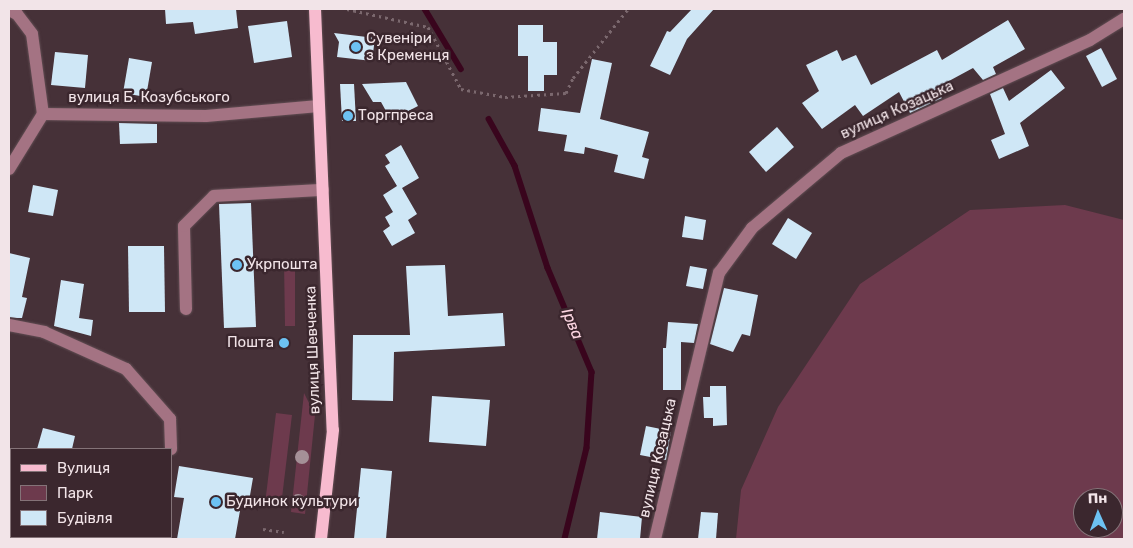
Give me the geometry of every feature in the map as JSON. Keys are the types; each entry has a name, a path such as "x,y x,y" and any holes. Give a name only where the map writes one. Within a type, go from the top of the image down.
{"main road":[{"name":"вулиця Шевченка","path":"315,9 333,430 322,539"}],"street":[{"path":"9,10 17,14 32,34 43,114 9,169"},
{"name":"вулиця Козацька","path":"655,539 719,274 752,228 840,153 1090,40 1124,19"},
{"name":"вулиця Б. Козубського","path":"43,114 206,116 319,106"},
{"path":"186,309 184,226 214,196 323,190"},
{"path":"9,324 44,332 126,369 170,419 171,448"}],"path":[{"path":"346,9 428,27 461,89 505,97 566,93 573,78 628,9"},
{"path":"263,528 284,532"}],"green space":[{"path":"1065,205 1124,220 1124,539 736,539 741,490 778,407 860,284 970,210"},
{"path":"284,261 295,261 295,326 285,326"},
{"path":"304,393 315,415 305,514 291,512"},
{"path":"276,413 292,415 281,506 265,504"}],"building":[{"path":"165,9 236,9 238,28 195,34 193,22 166,24"},
{"path":"692,9 714,9 687,39 670,75 650,66 667,31 670,32"},
{"path":"1008,20 1025,49 993,67 996,74 983,80 973,68 936,88 942,98 910,113 899,92 863,116 855,105 822,129 802,103 819,91 806,65 837,50 842,61 856,55 871,85 937,50 942,60"},
{"path":"287,21 292,57 254,63 248,26"},
{"path":"518,25 543,25 543,42 557,42 557,75 544,75 544,91 528,91 528,56 518,56"},
{"name":"Сувеніри з Кременця","path":"334,33 375,38 372,61 337,57 339,42"},
{"path":"1101,48 1117,79 1102,87 1086,56"},
{"path":"55,52 88,55 85,88 51,85"},
{"path":"129,58 152,62 146,97 123,93"},
{"path":"592,59 612,63 600,119 649,132 642,157 649,159 644,179 614,172 618,155 585,147 584,154 564,151 567,135 538,131 541,108 580,113"},
{"path":"1051,70 1065,88 1020,123 1029,146 999,159 991,140 1005,134 990,94 1003,88 1009,101"},
{"path":"406,82 418,106 391,120 381,102 373,102 362,84"},
{"path":"340,84 354,84 356,121 342,121"},
{"path":"119,123 157,124 157,143 120,144"},
{"path":"777,127 794,147 766,172 749,152"},
{"path":"401,145 419,178 402,188 417,214 408,220 415,233 392,246 383,231 390,226 385,217 393,212 383,195 397,186 385,166 390,163 385,155"},
{"path":"33,185 58,190 53,216 28,212"},
{"name":"Укрпошта","path":"251,203 256,327 224,328 219,204"},
{"path":"685,216 706,220 703,240 682,237"},
{"path":"788,218 812,233 796,259 772,244"},
{"path":"128,246 164,246 165,312 129,312"},
{"path":"9,253 30,258 22,297 27,298 22,318 9,317"},
{"path":"445,265 448,316 503,313 505,346 394,352 393,401 352,400 353,335 410,335 406,266"},
{"path":"690,266 707,269 703,289 686,286"},
{"path":"61,280 84,284 79,318 93,320 91,336 54,326"},
{"path":"724,288 758,295 750,336 742,334 733,352 710,344"},
{"path":"668,322 698,324 694,343 681,342 681,390 663,390 663,348 666,348"},
{"path":"710,386 726,386 727,425 713,426 713,418 704,418 703,397 710,397"},
{"path":"432,396 490,400 486,446 429,442"},
{"path":"646,426 671,431 666,460 640,455"},
{"path":"43,428 75,436 72,448 37,448"},
{"name":"Будинок культури","path":"179,466 253,478 248,507 241,505 235,539 177,539 184,498 174,497"},
{"path":"361,468 392,471 386,539 354,539"},
{"path":"600,512 642,517 640,539 597,539"},
{"path":"701,512 718,513 716,539 698,539"}],"waterway":[{"name":"Ірва","path":"425,9 461,69"},
{"name":"Ірва","path":"489,119 515,166 548,268 592,372 587,448 565,539"}],"place":[{"name":"Сувеніри з Кременця","path":"356,47"},
{"name":"Торгпреса","path":"348,116"},
{"name":"Укрпошта","path":"237,265"},
{"name":"Пошта","path":"284,343"},
{"name":"Будинок культури","path":"216,502"}]}
